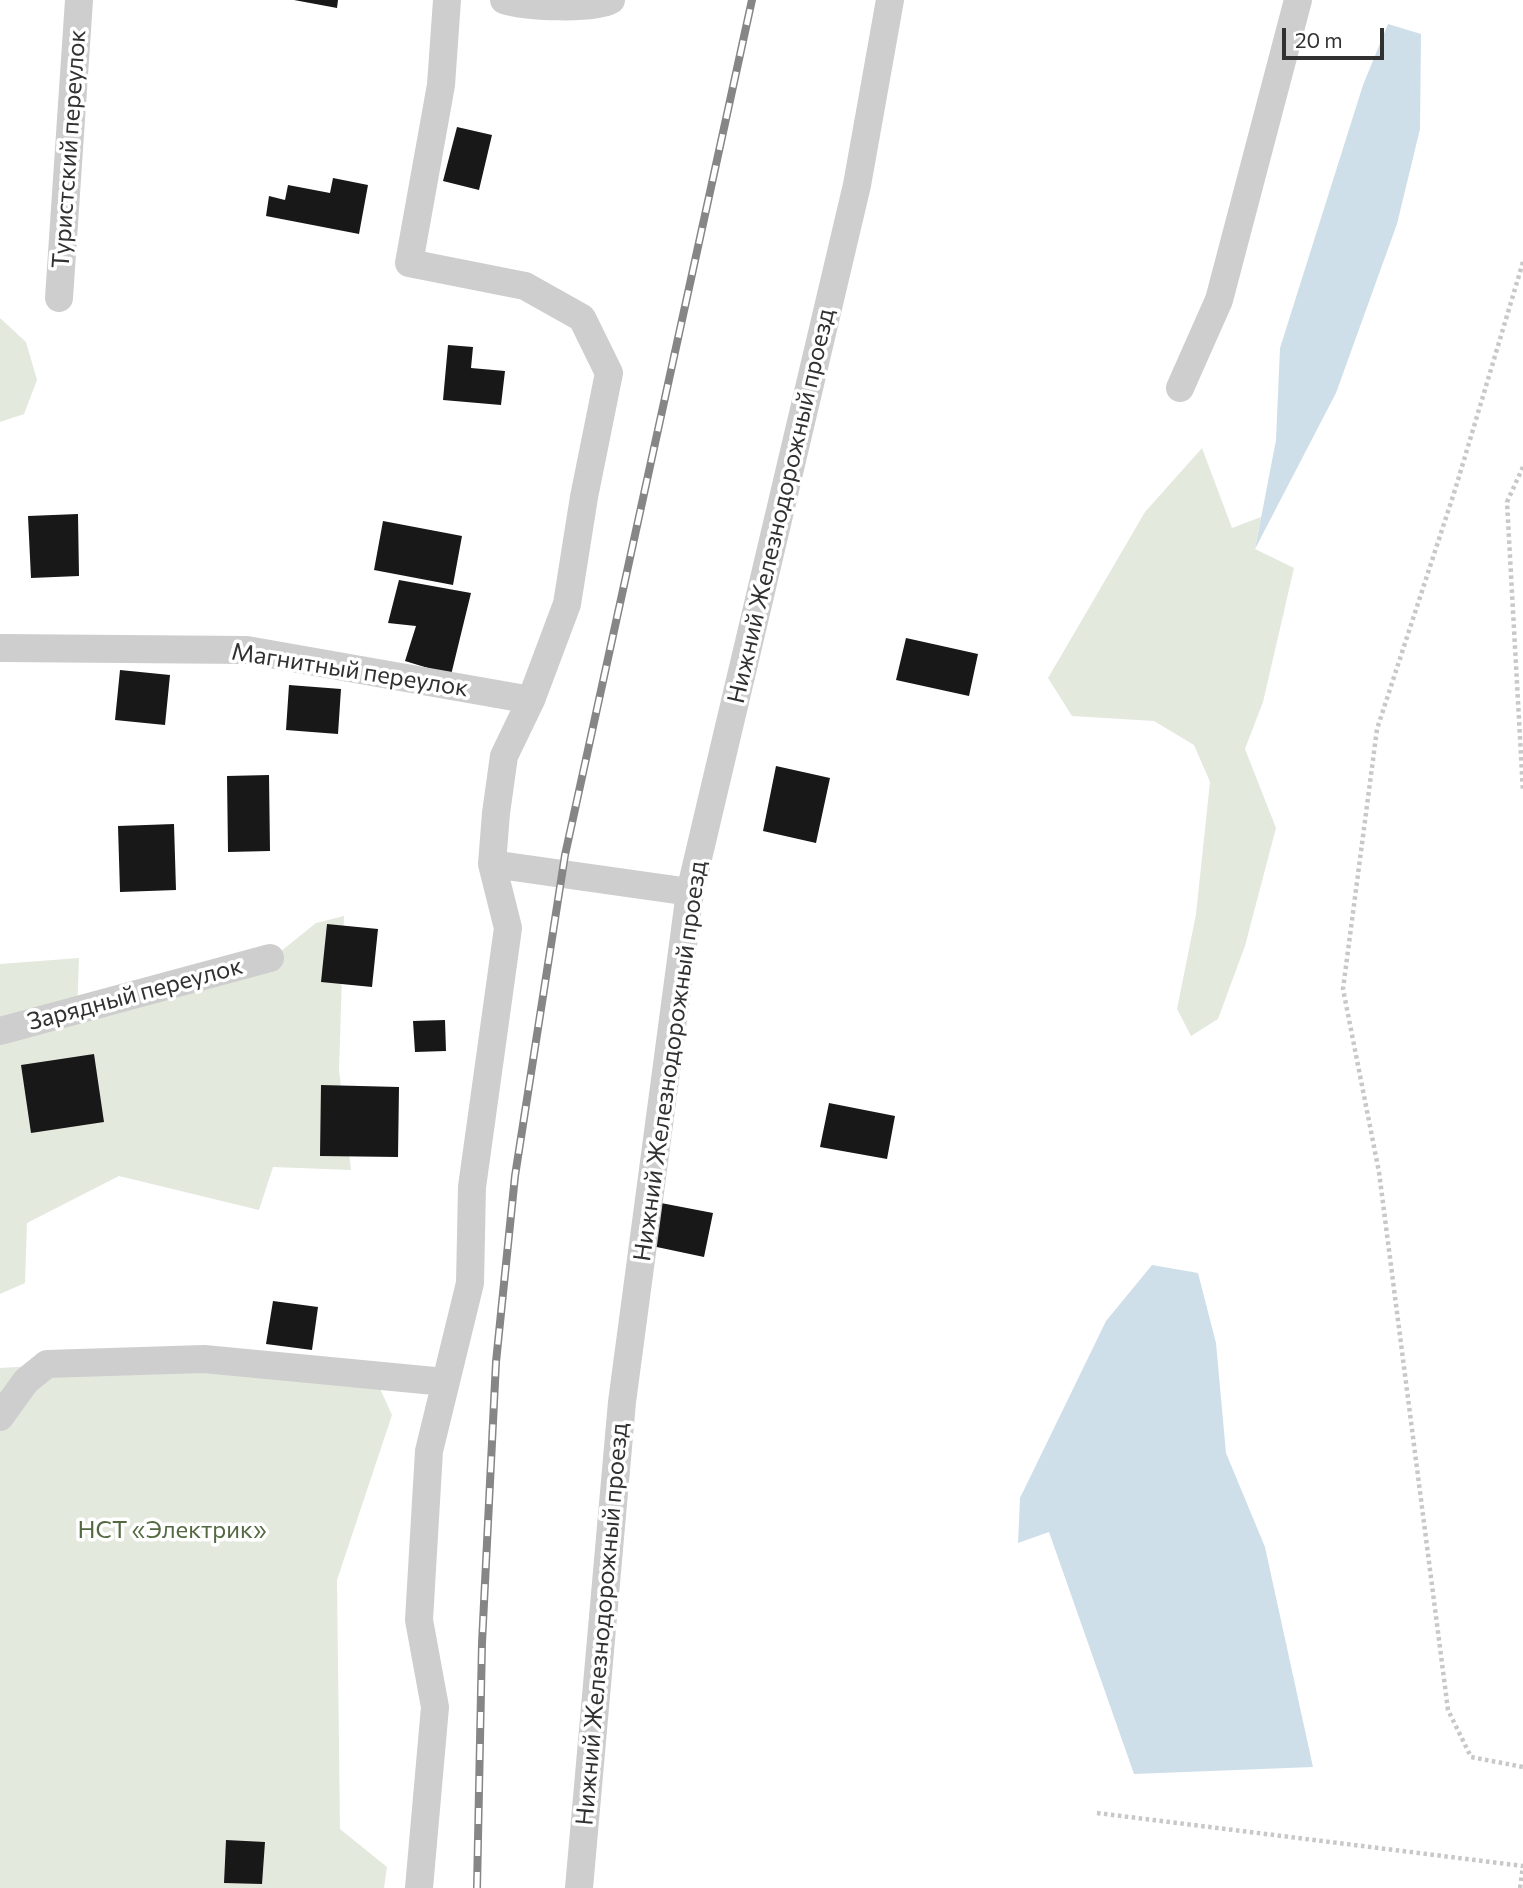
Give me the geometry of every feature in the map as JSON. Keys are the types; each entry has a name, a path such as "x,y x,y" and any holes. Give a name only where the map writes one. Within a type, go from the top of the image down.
{"street":[{"name":"Туристский переулок","path":"59,298 79,0"},
{"path":"419,1888 435,1707 419,1620 429,1451 470,1283 472,1187 508,928 492,864 504,756 531,700 567,604 584,497 610,373 582,318 525,286 409,263 441,85 447,0"},
{"path":"504,0 515,4 571,5 606,3 611,0"},
{"name":"Нижний Железнодорожный проезд","path":"579,1888 622,1402 690,892 857,185 890,0"},
{"path":"1180,388 1219,300 1298,0"},
{"name":"Магнитный переулок","path":"0,648 247,650 531,700"},
{"path":"492,864 690,892"},
{"name":"Зарядный переулок","path":"0,1031 270,958"},
{"path":"0,1417 26,1381 47,1364 204,1359 445,1382"}],"path":[{"path":"1523,262 1455,490 1377,729 1343,989 1379,1172 1448,1710 1471,1757 1523,1767"},
{"path":"1523,467 1507,502 1523,792"},
{"path":"1097,1813 1523,1866 1520,1888"}],"green space":[{"path":"0,318 26,342 37,380 24,414 0,422"},
{"path":"1202,448 1232,528 1261,517 1255,549 1294,568 1263,702 1245,749 1276,828 1245,946 1218,1019 1191,1036 1177,1009 1196,914 1210,782 1194,745 1154,721 1072,716 1048,678 1145,512"},
{"path":"344,916 339,1070 351,1170 273,1167 259,1210 119,1176 27,1223 25,1283 0,1294 0,964 79,958 77,1015 265,964 316,923"},
{"name":"НСТ «Электрик»","path":"186,1357 377,1382 392,1415 337,1580 340,1829 387,1867 384,1888 0,1888 0,1368"}],"shaded area":[{"path":"1388,24 1421,34 1420,129 1397,224 1336,393 1255,549 1276,440 1280,348 1363,85"},
{"path":"1152,1265 1198,1273 1216,1343 1226,1453 1265,1547 1313,1767 1134,1774 1049,1532 1018,1543 1020,1498 1106,1321"}],"building":[{"path":"294,0 338,0 337,8"},
{"path":"457,127 492,135 479,190 443,181"},
{"path":"333,178 368,185 359,234 266,216 269,196 285,200 288,185 330,193"},
{"path":"448,345 473,347 471,368 505,371 501,405 443,400"},
{"path":"78,514 79,576 31,578 28,516"},
{"path":"383,521 462,536 453,585 374,570"},
{"path":"399,580 471,593 451,675 405,661 416,626 388,623"},
{"path":"906,638 978,654 969,696 896,680"},
{"path":"120,670 170,675 165,725 115,720"},
{"path":"289,685 341,689 338,734 286,730"},
{"path":"776,766 830,778 816,843 763,831"},
{"path":"269,775 270,851 228,852 227,776"},
{"path":"174,824 176,890 120,892 118,826"},
{"path":"327,924 378,929 372,987 321,982"},
{"path":"445,1020 446,1051 415,1052 413,1021"},
{"path":"94,1054 104,1122 31,1133 21,1065"},
{"path":"321,1085 399,1087 398,1157 320,1156"},
{"path":"829,1103 895,1116 887,1159 820,1147"},
{"path":"661,1203 713,1213 704,1257 652,1246"},
{"path":"273,1301 318,1307 312,1350 266,1344"},
{"path":"226,1840 265,1842 262,1884 224,1883"}],"railway":[{"path":"477,1888 482,1643 496,1362 515,1176 565,855 752,0"}]}
